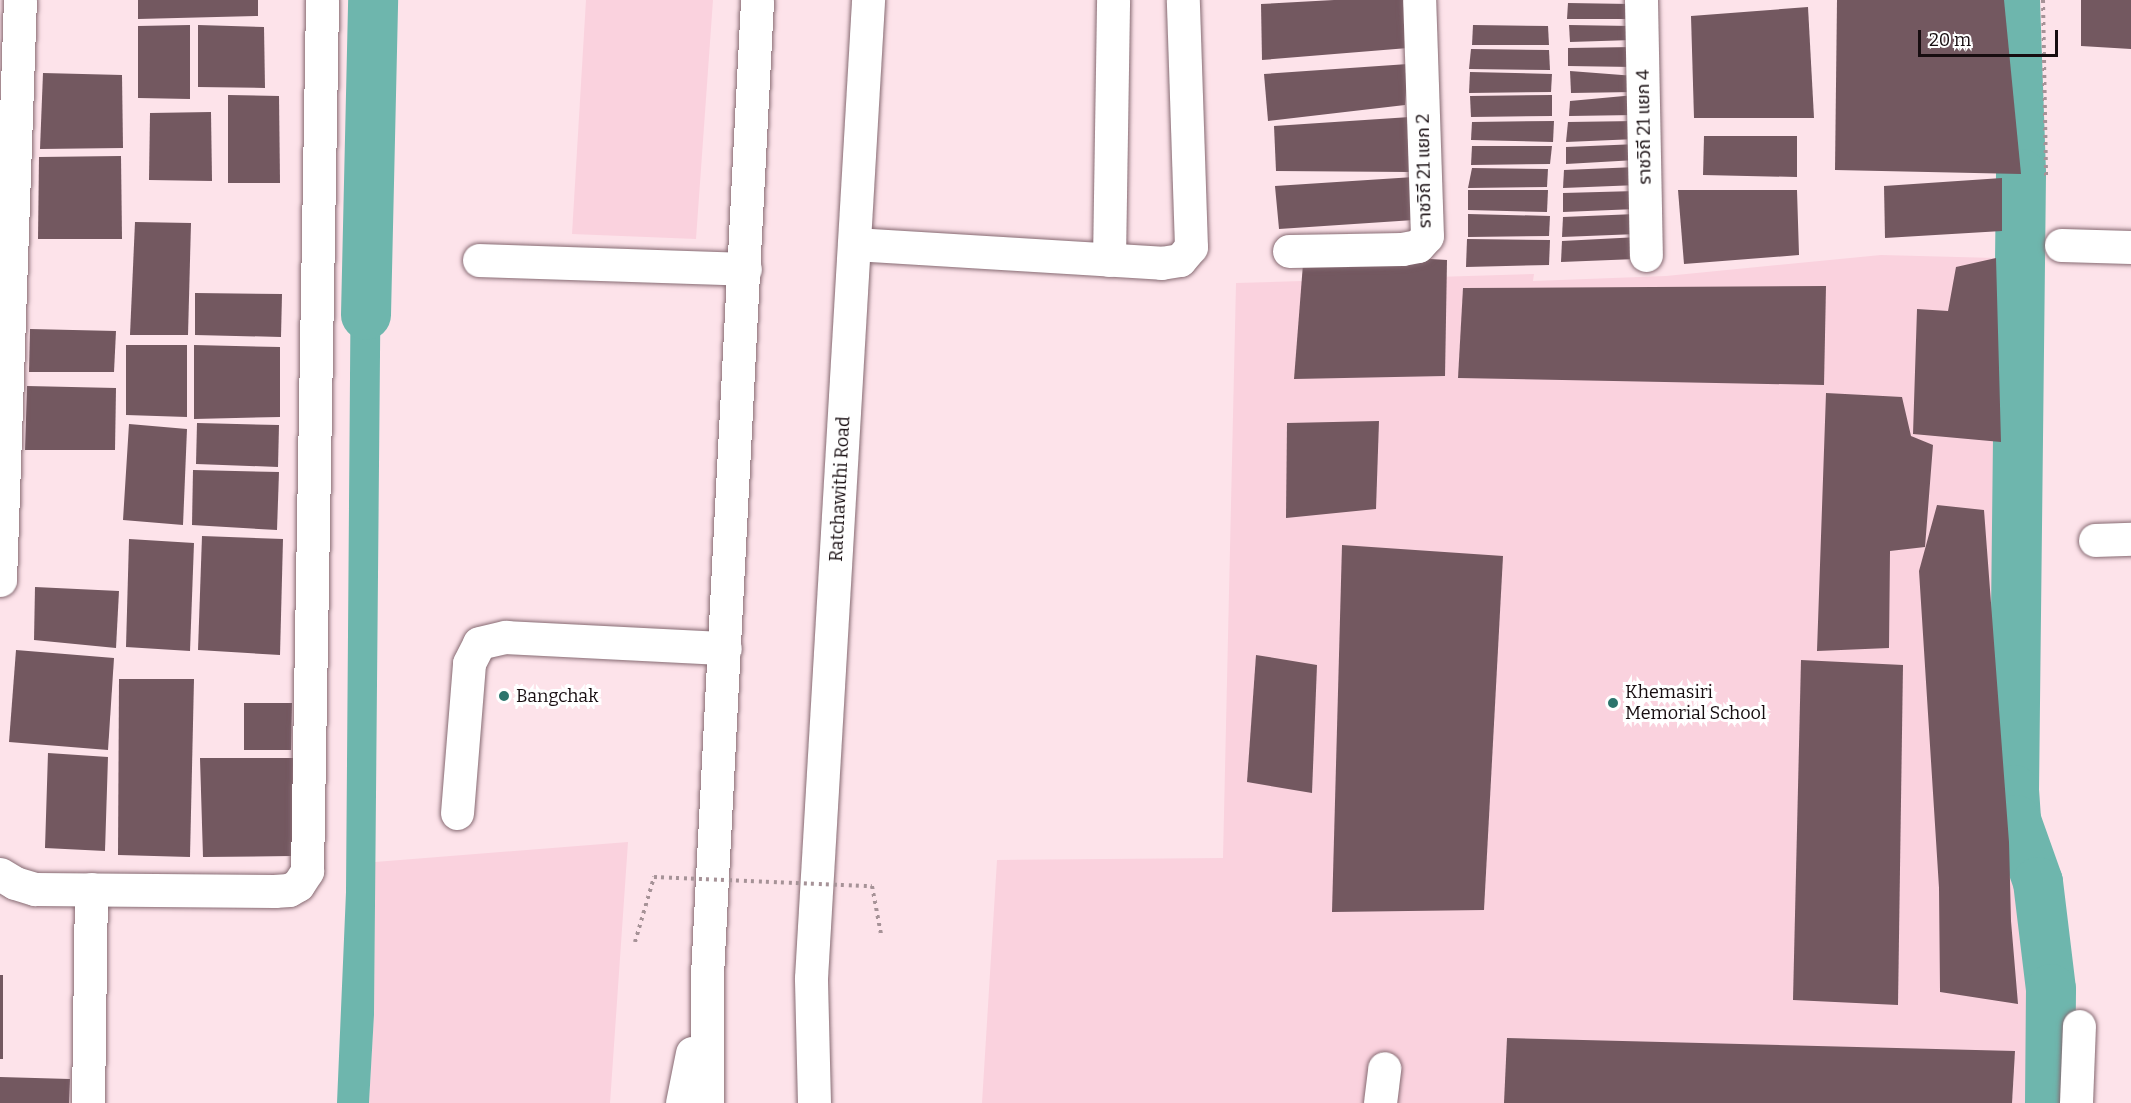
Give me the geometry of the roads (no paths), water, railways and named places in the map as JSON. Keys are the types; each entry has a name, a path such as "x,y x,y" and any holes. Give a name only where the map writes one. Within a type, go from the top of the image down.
{"street":[{"path":"0,580 20,0"},
{"path":"0,874 35,890 289,890 298,885 307,871 322,0"},
{"path":"707,1103 707,975 758,0"},
{"name":"Ratchawithi Road","path":"814,1103 811,978 868,0"},
{"path":"1109,260 1113,0"},
{"path":"854,244 1161,263 1180,260 1191,247 1183,0"},
{"path":"1419,0 1428,0"},
{"name":"ราชวิถี 21 แยก 2","path":"1288,251 1402,249 1419,246 1427,236 1419,0"},
{"name":"ราชวิถี 21 แยก 4","path":"1641,0 1646,255"},
{"path":"2061,245 2131,247"},
{"path":"479,260 745,269"},
{"path":"2095,540 2131,539"},
{"path":"457,813 469,663 479,643 506,637 725,648"},
{"path":"88,1103 91,889"},
{"path":"682,1103 707,975"},
{"name":"Ratchawithi Road","path":"793,1103 811,978"},
{"path":"2076,1103 2079,1026"},
{"path":"1380,1103 1384,1068"}],"waterway":[{"path":"366,315 373,0"},
{"path":"2015,0 2021,174 2014,790 2016,820 2038,882 2051,989 2050,1103"}],"place":[{"name":"Bangchak","path":"504,696"},
{"name":"Khemasiri Memorial School","path":"1613,703"}]}
